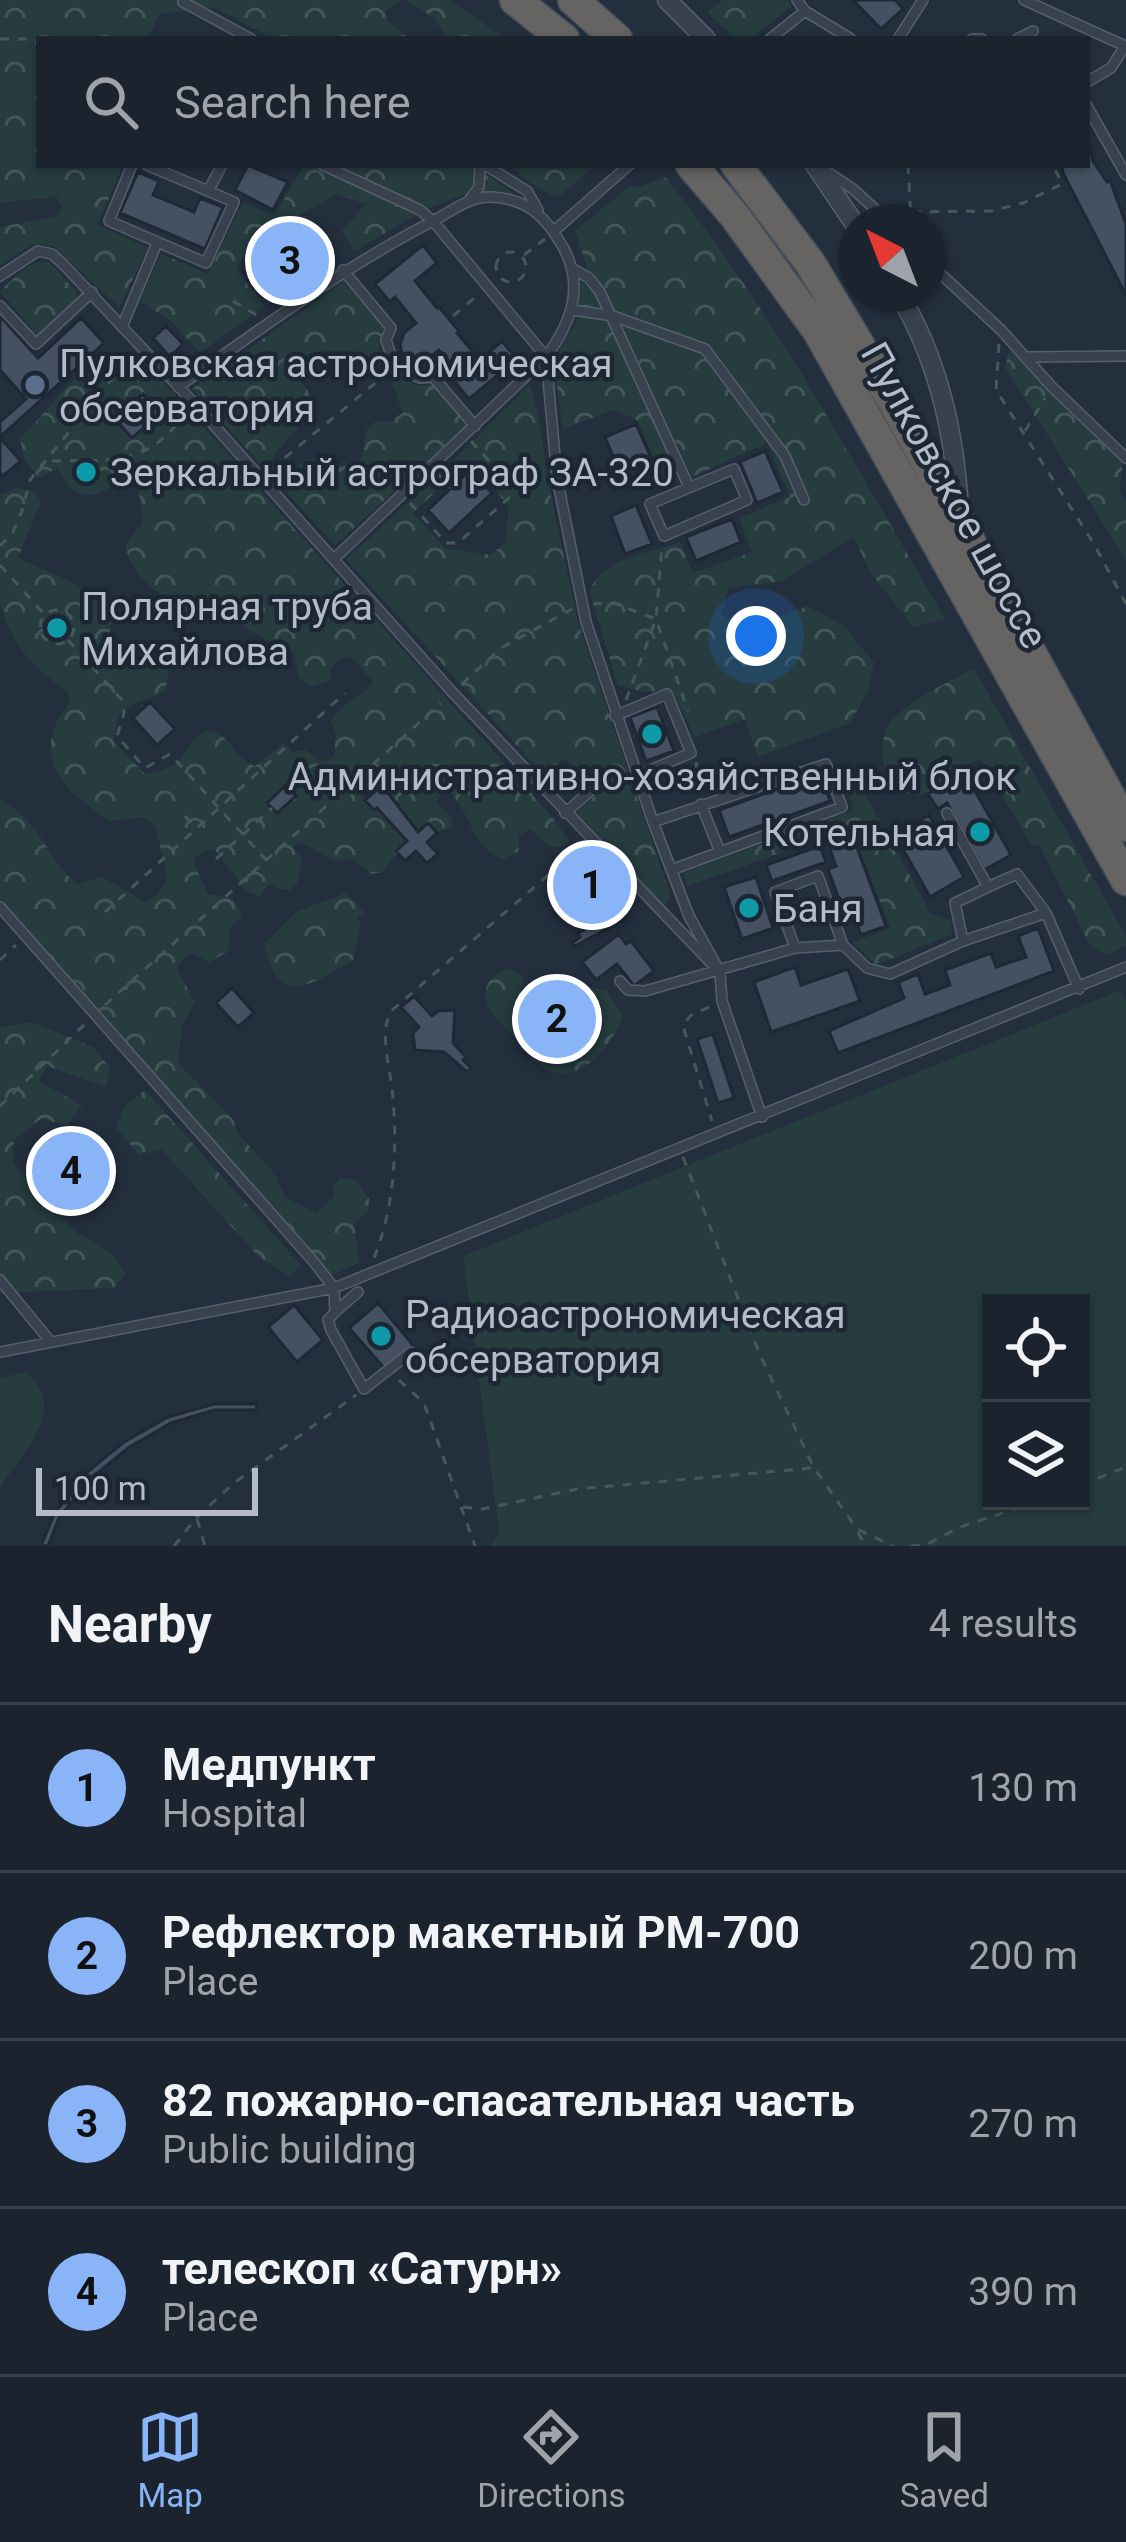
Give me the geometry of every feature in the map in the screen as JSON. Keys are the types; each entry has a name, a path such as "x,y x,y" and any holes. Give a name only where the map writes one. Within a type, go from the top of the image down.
{"highway":[{"path":"515,0 560,36"},
{"path":"573,0 614,36"},
{"name":"Пулковское шоссе","path":"695,168 734,214 818,331 1126,880"},
{"name":"Пулковское шоссе","path":"738,168 810,263 960,521 1126,826"}],"street":[{"path":"667,0 703,36"},
{"path":"817,168 841,204"},
{"name":"Пулковское шоссе","path":"909,312 935,367 953,453 960,521"}],"lane":[{"path":"796,0 805,11 846,36"},
{"path":"902,36 923,0"},
{"path":"1024,0 1125,46 1111,68 1090,80"},
{"path":"183,2 246,36"},
{"path":"774,36 805,11"},
{"path":"224,36 229,27"},
{"path":"1024,36 1034,32"},
{"path":"1090,111 1126,175"},
{"path":"131,168 109,221 206,263 234,202 162,168"},
{"path":"208,190 219,168"},
{"path":"329,168 420,210 433,221 546,357 557,478 586,622 652,822 689,916 720,972 722,1001 762,1117"},
{"path":"470,200 479,187 482,168"},
{"path":"487,168 527,191 573,269 600,292 689,488"},
{"path":"554,231 626,168"},
{"path":"821,168 869,204"},
{"path":"178,387 339,273 470,200 491,197 538,210"},
{"path":"122,327 157,243"},
{"path":"0,276 38,251 52,254 92,292 453,693 720,972"},
{"path":"334,559 546,357 573,310 573,269"},
{"path":"339,273 392,328 386,340 395,367 420,378 433,377 475,426"},
{"path":"946,280 1029,357 1051,386 1126,458"},
{"path":"946,282 950,284"},
{"path":"0,306 36,344 92,292"},
{"path":"573,310 613,316 705,349 785,455 804,500"},
{"path":"1029,357 1126,356"},
{"path":"734,469 747,500 664,536 650,504 734,469"},
{"path":"618,714 667,694 691,753 636,776"},
{"path":"652,822 826,764 842,806 671,870"},
{"path":"566,813 590,793"},
{"path":"701,804 720,852"},
{"path":"947,813 988,887"},
{"path":"963,941 955,904 1017,874 1046,913 1079,989"},
{"path":"795,948 775,892 818,876 843,945 867,968 890,974 963,941 1046,913"},
{"path":"0,907 334,1288 335,1312"},
{"path":"672,925 681,927 689,916"},
{"path":"620,982 628,990 645,991 795,948 843,945"},
{"path":"0,1352 334,1288 1126,967"},
{"path":"0,1280 50,1341"},
{"path":"358,1292 328,1320 364,1389 411,1352"}],"path":[{"path":"0,39 36,43"},
{"path":"908,168 911,204"},
{"path":"946,212 974,213 1023,203 1063,184 1055,168"},
{"path":"523,256 554,231"},
{"path":"512,251 523,256 527,268 522,278 511,283 500,278 496,266 501,256 512,251"},
{"path":"302,259 312,252 339,273"},
{"path":"453,316 500,278"},
{"path":"233,302 270,322"},
{"path":"1002,331 996,390 1126,604"},
{"path":"0,546 13,532 31,481 140,345"},
{"path":"260,477 395,367"},
{"path":"1024,433 1051,386"},
{"path":"50,461 123,459 168,438 193,402"},
{"path":"403,495 446,543 458,543 510,497 511,485 466,436"},
{"path":"432,468 451,488"},
{"path":"618,714 656,619 664,536"},
{"path":"0,565 45,615"},
{"path":"58,610 70,616 74,628 68,640 57,644 45,640 40,627 45,615 58,610"},
{"path":"68,640 122,700 124,713 117,736 146,768 170,754 266,860"},
{"path":"105,912 345,693"},
{"path":"0,1106 94,1014 453,693"},
{"path":"360,774 370,785"},
{"path":"216,859 272,808"},
{"path":"184,816 196,828"},
{"path":"369,1274 384,1235 394,1166 389,1012 589,840"},
{"path":"0,960 26,936"},
{"path":"717,1135 683,1026 690,1016 722,1001"},
{"path":"680,1149 760,1355 814,1468 865,1546"},
{"path":"387,1373 424,1403 475,1546"},
{"path":"174,1546 234,1483 364,1389"},
{"path":"1090,1481 1126,1467"},
{"path":"463,1507 483,1509 578,1489 814,1468"},
{"path":"911,1546 1012,1510"},
{"path":"197,1517 205,1546"},
{"path":"856,1529 893,1546"}],"green space":[{"path":"0,0 400,0 386,11 387,20 406,36 268,36 214,7 159,14 148,36 36,36 36,168 122,168 97,225 148,248 119,307 54,246 33,244 0,265 0,227 56,217 62,207 56,196 0,203"},
{"path":"405,0 449,0 502,36 446,36 433,17"},
{"path":"723,0 788,0 792,6 754,36 732,36 707,12"},
{"path":"302,168 476,168 516,195 474,193 453,199 354,251 342,231 366,204 337,194 281,227 243,259 237,270 264,306 200,353 171,321 140,301 161,254 208,274 243,202 274,216"},
{"path":"512,168 592,168 558,197"},
{"path":"665,177 779,337 945,619 913,627 870,572 854,537 782,581 728,588 722,614 741,631 808,606 844,626 874,663 868,691 850,723 758,757 745,719 695,737 672,690 644,692 618,685 590,593 594,582 614,565 680,542 693,573 752,552 739,518 790,497 767,443 692,477 606,291 588,271 575,231 630,186"},
{"path":"50,262 77,293 75,302 37,335 0,291 26,267"},
{"path":"581,281 598,296 678,479 654,490 644,467 655,461 637,420 613,410 563,429 553,361 577,321"},
{"path":"343,282 385,328 379,349 384,361 372,369 363,361 345,364 324,350 307,362 300,380 314,400 311,409 269,464 277,472 288,473 308,459 343,465 362,458 367,429 403,413 391,380 397,374 416,385 432,385 467,425 335,545 192,389"},
{"path":"1010,349 1123,463 1119,491 1126,501 1126,560 1005,367"},
{"path":"141,357 569,841 551,847 531,829 519,836 518,852 502,859 484,846 450,792 441,794 436,803 451,816 453,826 437,833 427,823 418,832 362,766 349,778 373,810 377,808 407,841 382,872 371,874 352,858 330,859 299,842 293,848 302,859 297,884 290,890 269,883 260,897 247,891 214,849 194,859 207,894 232,898 242,916 230,928 228,951 210,962 191,953 180,962 177,970 195,1002 182,1026 178,1063 233,1120 239,1135 270,1168 286,1198 317,1213 335,1196 333,1188 339,1178 356,1180 369,1199 369,1210 354,1224 359,1263 331,1275 0,911 0,800 26,819 77,884 102,877 145,902 157,895 167,879 156,827 143,817 110,821 78,798 56,770 51,739 69,704 68,692 25,654 5,618 0,603 0,495 18,487 36,493 41,502 18,557 100,600 109,614 110,629 102,648 151,653 169,666 166,691 129,706 116,728 114,742 145,774 174,765 199,736 211,731 255,766 284,743 292,752 305,750 323,763 334,756 336,734 331,721 373,682 351,656 339,659 330,670 330,681 310,687 298,677 294,652 217,609 198,619 144,580 125,545 143,522 139,492 146,468 127,472 105,491 84,494 70,489 57,468 39,478 25,460 20,439 76,378 101,362"},
{"path":"530,385 578,623 671,897 665,904 577,812 598,793 565,758 544,775 346,559 437,477 444,484 413,513 445,548 491,555 506,542 509,506 470,462 448,481 441,473"},
{"path":"974,669 1126,936 1126,945 1107,955 1091,947 1040,846 1031,844 980,758 924,794 910,795 890,781 882,755 886,729 893,719 921,697"},
{"path":"848,792 864,792 931,914 951,920 952,934 876,965 852,942 891,929 851,828 688,886 683,873 854,810"},
{"path":"346,893 365,913 357,918 361,924 353,960 310,983 287,985 271,965 265,944 296,912"},
{"path":"509,968 524,978 520,992 554,1044 564,1050 581,1041 586,1026 574,1011 574,998 592,987 606,990 623,1016 613,1037 584,1067 561,1074 549,1071 488,1006 490,980"},
{"path":"1121,990 1126,1001 1126,1546 491,1546 499,1532 463,1256"},
{"path":"32,1022 93,1047 110,1068 106,1087 47,1066 38,1081 82,1105 67,1125 41,1119 14,1139 12,1162 77,1233 113,1254 126,1275 113,1288 0,1293 0,1027"},
{"path":"145,1090 301,1265 289,1276 259,1257 161,1149 139,1155 116,1127 124,1107"},
{"path":"27,1372 39,1387 43,1416 0,1488 0,1378"}],"building":[{"path":"853,0 895,0 903,9 881,29"},
{"path":"1090,148 1093,161 1110,180 1126,224 1126,295 1062,168 1090,168"},
{"path":"246,168 288,182 273,210 235,190"},
{"path":"138,172 159,181 153,195 194,212 200,198 223,207 205,249 120,213"},
{"path":"282,244 288,252 295,252 300,267 262,296 244,273"},
{"path":"423,245 437,263 415,281 457,333 480,360 502,341 517,359 469,399 454,381 460,376 439,350 414,362 403,356 404,333 416,323 395,297 390,302 375,284"},
{"name":"Пулковская астрономическая обсерватория","path":"0,316 38,358 81,318 104,343 0,437 0,422 26,399 0,370"},
{"path":"166,326 183,344 170,357 153,338"},
{"path":"143,394 161,413 132,438 115,419"},
{"path":"636,424 651,458 619,471 605,437"},
{"name":"Пулковская астрономическая обсерватория","path":"0,438 21,461 3,476 0,473"},
{"path":"765,451 783,492 757,503 740,462"},
{"path":"470,470 492,493 449,533 428,510"},
{"path":"636,505 652,544 625,554 611,516"},
{"path":"732,519 741,542 696,561 686,537"},
{"path":"150,702 175,729 157,745 133,718"},
{"name":"Административно-хозяйственный блок","path":"657,707 674,751 646,761 630,717"},
{"name":"Котельная","path":"965,773 1011,855 984,870 947,803 938,809 928,794"},
{"path":"820,774 830,801 729,837 719,810"},
{"path":"286,785 296,796 277,813 267,803"},
{"path":"382,785 418,832 428,823 437,833 427,842 438,854 427,863 416,851 405,861 396,851 407,841 365,800"},
{"path":"929,815 964,877 930,897 895,835"},
{"path":"852,834 886,926 861,935 855,919 847,922 828,869 836,866 828,843"},
{"path":"820,846 826,862 772,881 766,865"},
{"path":"585,856 606,880 580,903 559,879"},
{"name":"Баня","path":"756,877 773,928 742,939 724,887"},
{"path":"621,911 625,919 575,946 572,943 580,937 578,933"},
{"path":"1038,928 1054,971 838,1053 829,1031 904,998 898,982 918,974 925,994 950,985 945,970 991,953 996,967 1026,957 1018,936"},
{"path":"619,934 626,944 631,941 654,971 634,986 617,964 596,980 582,962"},
{"path":"795,967 801,985 848,969 860,1001 771,1032 754,982"},
{"path":"232,988 254,1013 238,1027 216,1003"},
{"path":"414,996 432,1016 455,1010 453,1043 466,1057 463,1060 471,1068 467,1072 444,1052 415,1050 413,1033 419,1027 401,1007"},
{"path":"554,999 577,1024 560,1040 537,1014"},
{"path":"713,1034 734,1098 718,1103 697,1039"},
{"path":"60,1136 70,1149 63,1155 84,1180 88,1175 104,1194 84,1211 68,1192 77,1185 56,1160 49,1166 39,1154"},
{"name":"Радиоастрономическая обсерватория","path":"378,1303 413,1345 385,1369 349,1328"},
{"path":"294,1305 323,1340 297,1362 268,1327"},
{"path":"214,1404 257,1404 256,1410 214,1410 171,1423 128,1448 90,1479 59,1518 48,1546 41,1546 54,1514 86,1473 124,1442 168,1417"}],"place":[{"name":"82 пожарно-спасательная часть","path":"290,261"},
{"name":"Пулковская астрономическая обсерватория","path":"35,385"},
{"name":"Зеркальный астрограф ЗА-320","path":"86,472"},
{"name":"Полярная труба Михайлова","path":"57,628"},
{"name":"Административно-хозяйственный блок","path":"652,734"},
{"name":"Котельная","path":"980,832"},
{"name":"Медпункт","path":"592,885"},
{"name":"Баня","path":"749,908"},
{"name":"Рефлектор макетный РМ-700","path":"557,1019"},
{"name":"телескоп «Сатурн»","path":"71,1171"},
{"name":"Радиоастрономическая обсерватория","path":"381,1336"}]}
